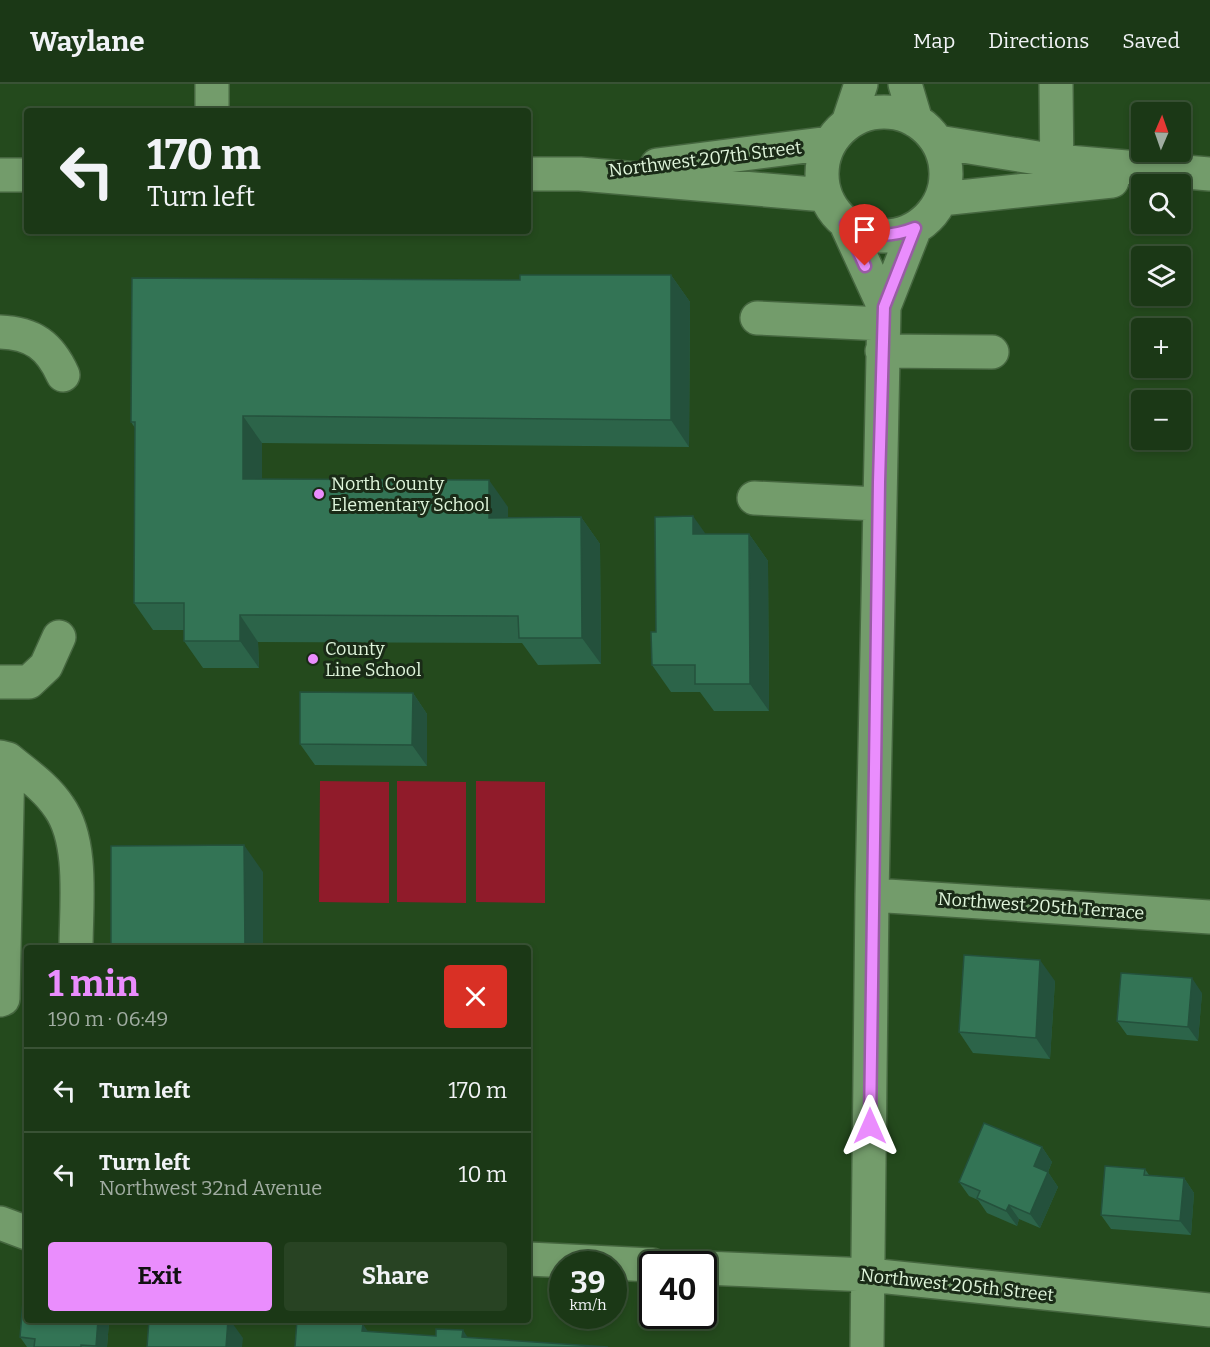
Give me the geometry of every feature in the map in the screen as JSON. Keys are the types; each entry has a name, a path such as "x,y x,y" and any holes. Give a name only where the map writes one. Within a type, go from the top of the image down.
{"street":[{"path":"212,84 212,108"},
{"path":"861,84 822,169 825,195 833,211 846,224 862,232 880,236 898,235 915,228 935,211 946,185 946,170 905,84"},
{"path":"1056,84 1057,173"},
{"path":"839,133 864,116 882,112 900,114 927,131 1057,173"},
{"name":"Northwest 207th Street","path":"580,174 839,133"},
{"path":"941,199 1057,173 1208,174"},
{"name":"Northwest 207th Street","path":"531,174 580,174 825,195"},
{"path":"0,175 24,176"},
{"path":"846,224 883,327"},
{"path":"867,1347 878,504 883,327 915,228"},
{"path":"757,318 883,327 992,352"},
{"path":"0,332 15,333 39,340 55,357 63,375"},
{"path":"754,498 878,504"},
{"path":"0,682 29,682 46,666 59,637"},
{"path":"4,758 43,787 60,807 70,829 75,851 76,945"},
{"path":"0,1000 3,999 4,758"},
{"name":"Northwest 205th Terrace","path":"872,895 1210,917"},
{"path":"0,1223 24,1232"},
{"path":"531,1260 639,1264"},
{"name":"Northwest 205th Street","path":"717,1269 869,1275 1210,1310"}],"shaded area":[{"path":"320,781 389,782 389,903 319,902"},
{"path":"397,781 466,782 466,903 397,902"},
{"path":"476,781 545,782 545,903 476,902"}],"building":[{"path":"520,275 671,275 671,420 243,416 243,479 489,480 489,518 581,517 582,638 519,638 518,616 240,615 240,641 184,641 184,603 134,603 135,422 131,422 132,278 520,280"},
{"path":"693,516 693,534 749,534 750,684 695,684 695,665 652,665 651,632 656,632 655,517"},
{"path":"300,692 413,693 412,745 300,744"},
{"path":"244,845 245,945 111,945 111,846"},
{"path":"964,955 1040,960 1036,1038 959,1032"},
{"path":"1121,973 1192,978 1188,1027 1117,1021"},
{"path":"984,1123 1042,1147 1034,1166 1048,1172 1030,1214 1009,1205 1006,1211 977,1198 980,1191 959,1182"},
{"path":"1105,1166 1145,1169 1144,1175 1184,1178 1180,1221 1101,1215"},
{"path":"23,1301 24,1323 98,1323 96,1346 34,1347 35,1339 20,1337"},
{"path":"149,1323 228,1323 226,1347 147,1347"},
{"path":"297,1323 346,1323 363,1324 362,1331 436,1336 436,1329 463,1330 462,1337 608,1347 295,1347"}],"place":[{"name":"North County Elementary School","path":"319,494"},
{"name":"County Line School","path":"313,659"}],"route":[{"path":"865,266 846,224 862,232 880,236 898,235 915,228 884,307 880,391 870,1126"}]}
